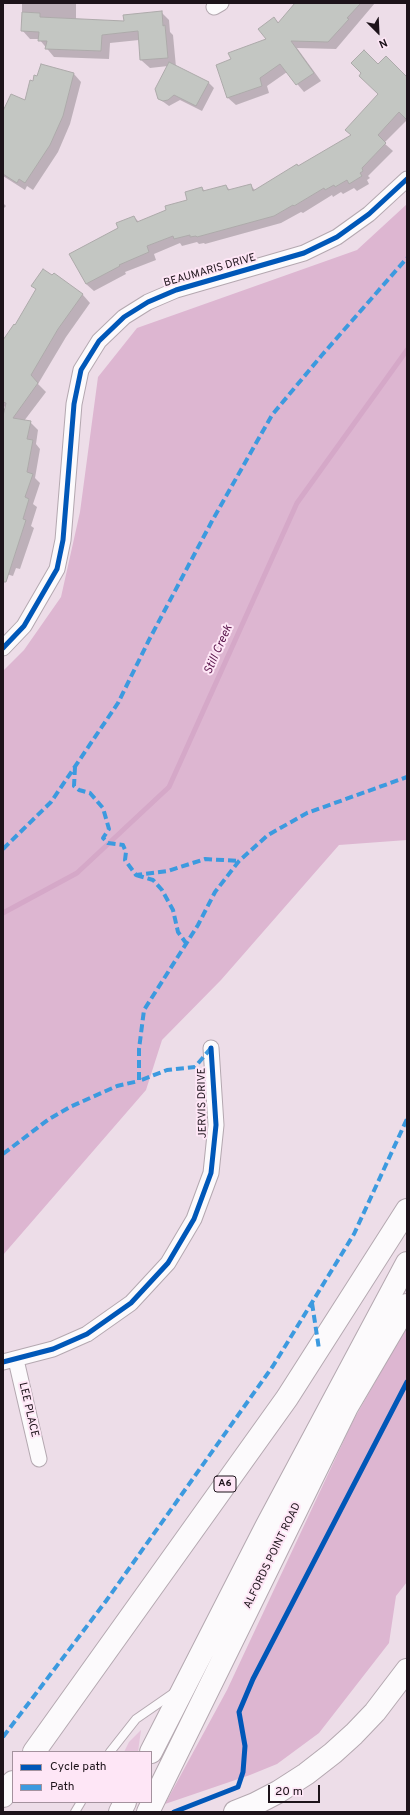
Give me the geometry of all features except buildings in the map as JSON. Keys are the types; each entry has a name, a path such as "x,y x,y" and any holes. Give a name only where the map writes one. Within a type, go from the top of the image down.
{"main road":[{"name":"A6","path":"35,1751 287,1398 407,1210"},
{"name":"ALFORDS POINT ROAD","path":"152,1751 266,1527 407,1263"},
{"name":"ALFORDS POINT ROAD","path":"148,1812 347,1407 407,1306"},
{"path":"234,1812 255,1804 278,1792 306,1774 333,1753 375,1712 407,1670"},
{"path":"3,1796 12,1783"},
{"path":"120,1812 124,1803"}],"street":[{"name":"BEAUMARIS DRIVE","path":"3,648 24,626 57,570 64,540 74,404 81,370 99,341 124,317 148,302 176,290 304,254 337,237 370,214 407,179"},
{"name":"JERVIS DRIVE","path":"10,1361 53,1349 87,1334 131,1303 168,1263 194,1219 211,1173 216,1125 211,1048"},
{"name":"LEE PLACE","path":"10,1361 39,1459"}],"lane":[{"path":"111,1751 136,1719 187,1683"},
{"path":"75,1812 80,1803"}],"shaded area":[{"path":"407,204 407,840 339,845 221,980 162,1040 146,1090 3,1255 3,671 24,650 61,597 80,512 98,377 137,328 357,250"},
{"path":"407,1326 407,1582 396,1596 389,1643 319,1733 277,1764 250,1775 165,1804 227,1690 353,1421"},
{"path":"141,1730 138,1751 124,1751 129,1742"}],"waterway":[{"name":"Still Creek","path":"3,913 77,873 169,787 297,503 407,350"}],"marked path":[{"path":"3,849 51,802 118,703 149,640 212,521 272,415 322,355 407,258"},
{"path":"75,767 74,786 79,790 90,793 103,808 109,829 103,838 108,843 123,845 126,852 125,860 136,875 168,871 205,859 239,861"},
{"path":"211,1048 195,1067 167,1070 139,1081 139,1049 144,1010 198,925 215,892 239,861 268,835 307,813 407,777"},
{"path":"136,875 153,880 162,890 173,910 178,932 186,943"},
{"path":"3,1154 49,1119 70,1107 117,1086 139,1081"},
{"path":"3,1737 106,1601 273,1366 354,1234 407,1119"},
{"path":"312,1303 319,1349"}],"cycle path":[{"path":"3,648 24,626 57,569 63,540 74,404 81,370 99,341 124,317 148,302 176,290 304,253 337,237 369,214 407,179"},
{"path":"3,1362 53,1349 87,1334 131,1303 168,1263 194,1219 211,1173 216,1125 211,1048"},
{"path":"174,1812 238,1787 243,1772 245,1746 239,1712 253,1679 407,1382"}]}
